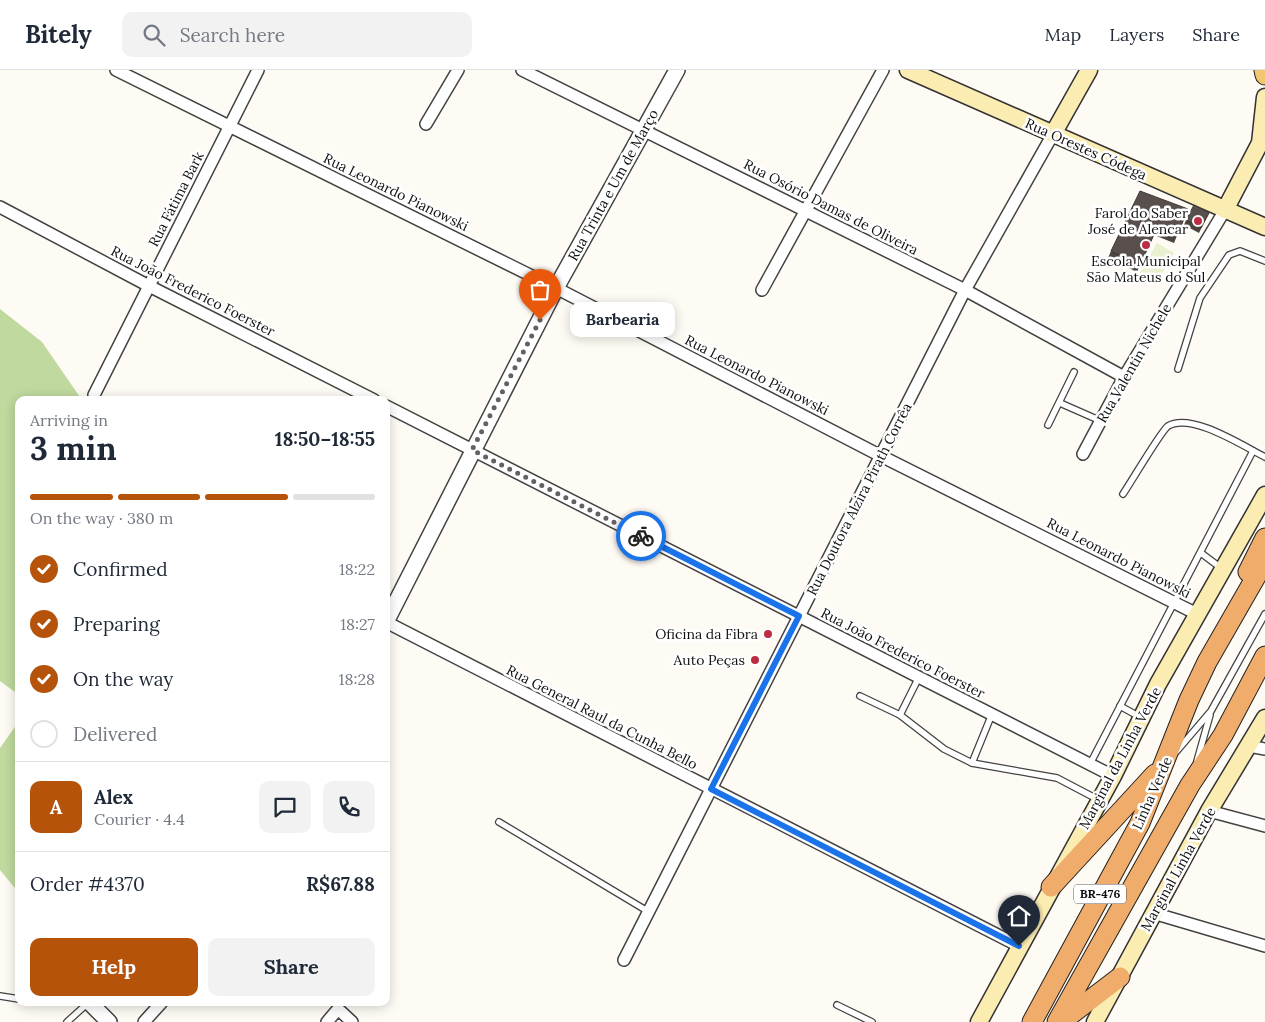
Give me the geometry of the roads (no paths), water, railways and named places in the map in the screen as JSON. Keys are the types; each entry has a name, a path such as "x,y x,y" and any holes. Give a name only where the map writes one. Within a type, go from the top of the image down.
{"highway":[{"path":"1238,609 1250,567 1265,538"},
{"name":"Linha Verde","path":"1032,1022 1140,823 1189,700 1207,662 1265,561"},
{"name":"Linha Verde","path":"1057,1022 1190,785 1223,735 1265,656"},
{"path":"1051,887 1165,764"},
{"path":"1061,1022 1120,977"}],"main road":[{"name":"Rua Orestes Códega","path":"908,70 1265,227"},
{"name":"Rua Doutora Alzira Pirath Corrêa","path":"1053,134 1089,70"},
{"path":"1264,70 1265,75"},
{"name":"Rua Valentin Nichele","path":"1225,210 1263,142 1265,97"},
{"name":"Marginal da Linha Verde","path":"979,1022 1113,776 1141,718 1197,614 1265,495"},
{"name":"Marginal Linha Verde","path":"1094,1022 1209,812 1257,748 1265,718"}],"street":[{"name":"Rua Leonardo Pianowski","path":"116,70 556,288 881,456 1197,614"},
{"name":"Rua Fátima Bark","path":"94,395 258,70"},
{"path":"426,124 458,70"},
{"name":"Rua Osório Damas de Oliveira","path":"522,70 965,290 1124,377"},
{"name":"Rua Trinta e Um de Março","path":"390,614 556,288 677,70"},
{"path":"762,290 883,70"},
{"name":"Rua Doutora Alzira Pirath Corrêa","path":"624,960 965,290 1053,134"},
{"name":"Rua João Frederico Foerster","path":"0,207 149,286 366,396"},
{"name":"Rua Valentin Nichele","path":"1083,454 1124,377 1225,210"},
{"name":"Rua João Frederico Foerster","path":"390,408 1113,776"},
{"name":"Rua General Raul da Cunha Bello","path":"390,624 1019,946"},
{"path":"1209,812 1265,826"},
{"path":"1153,912 1265,946"},
{"path":"92,1006 109,1022"},
{"path":"144,1022 158,1006"},
{"path":"327,1022 338,1009 352,1022"}],"lane":[{"path":"1178,369 1200,298 1229,255 1240,252 1265,261"},
{"path":"1048,425 1074,372"},
{"path":"1060,403 1100,421"},
{"path":"1122,494 1167,427 1183,422 1199,425 1265,457"},
{"path":"1090,764 1253,451"},
{"path":"1201,553 1222,570"},
{"path":"1165,764 1211,712 1265,614"},
{"path":"900,716 919,678"},
{"path":"860,696 900,716 944,750 972,763 1057,778 1099,800"},
{"path":"1120,706 1141,718"},
{"path":"1190,785 1211,712"},
{"path":"972,763 992,714"},
{"path":"499,822 649,912"},
{"path":"0,996 15,998"},
{"path":"837,1005 872,1022"},
{"path":"67,1022 86,1006"}],"place":[{"name":"Farol do Saber José de Alencar","path":"1198,221"},
{"name":"Escola Municipal São Mateus do Sul","path":"1146,245"},
{"name":"Barbearia","path":"540,320"},
{"name":"Oficina da Fibra","path":"768,634"},
{"name":"Auto Peças","path":"755,660"}]}
